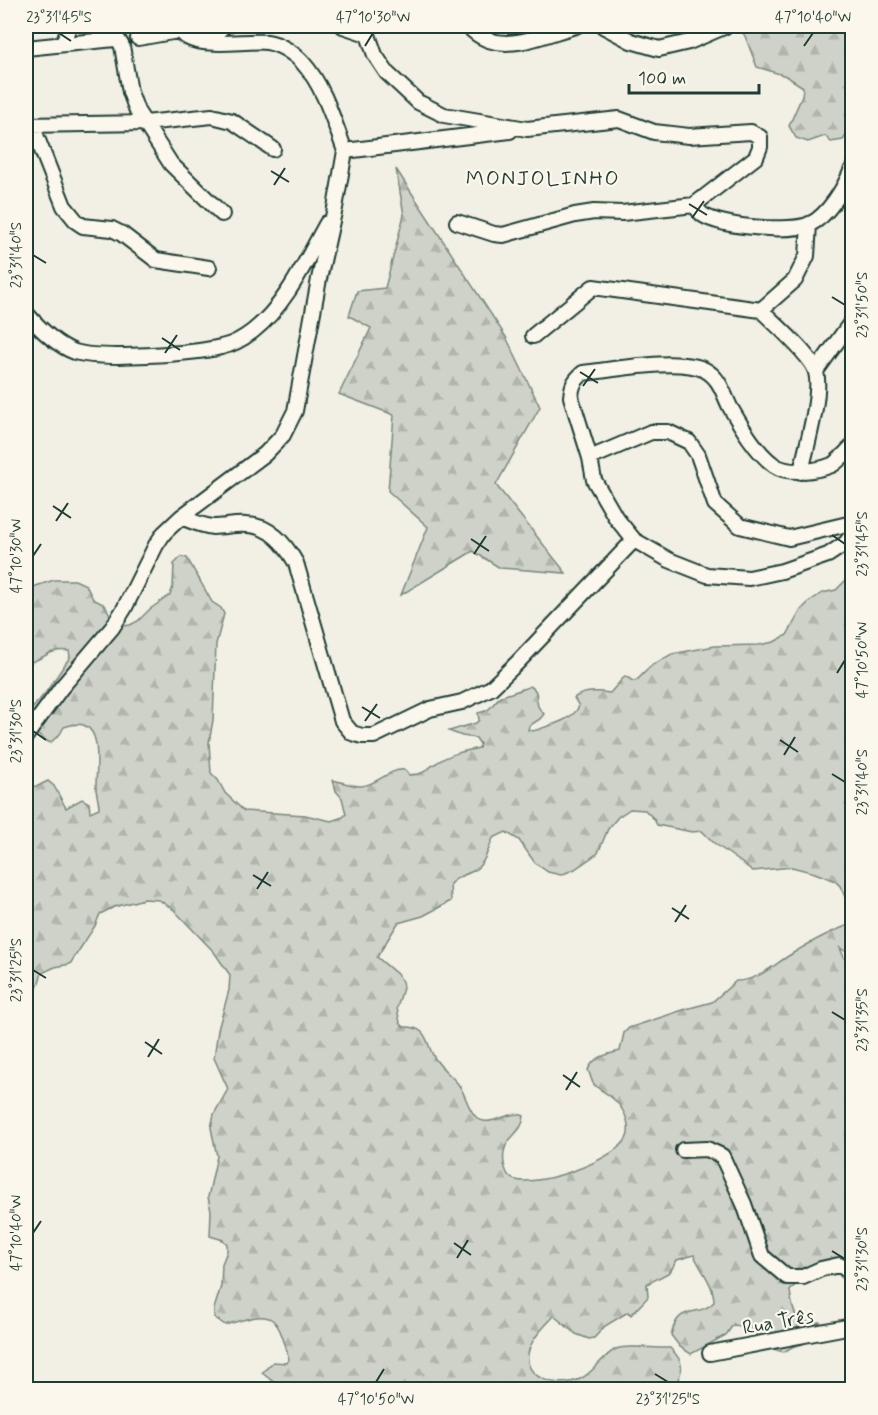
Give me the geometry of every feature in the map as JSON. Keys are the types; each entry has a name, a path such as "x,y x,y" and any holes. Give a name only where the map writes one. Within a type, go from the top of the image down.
{"street":[{"path":"63,44 69,26"},
{"path":"206,42 224,26"},
{"path":"343,26 366,30 375,55 387,73 403,90 427,107 458,119 527,129"},
{"path":"468,26 483,38 498,43 512,44 526,42 576,26"},
{"path":"603,26 631,41 659,49 689,42 726,26"},
{"path":"26,736 61,688 112,628 164,533 181,517 265,454 275,445 290,423 300,387 345,151 321,90 303,63 292,53 268,42 191,40 177,28 138,38"},
{"path":"26,48 114,39 119,41 122,46 132,102 171,164 222,214"},
{"path":"209,268 156,260 112,229 83,226 76,222 64,206 28,125 145,123 198,116 223,117 241,126 273,149"},
{"path":"345,151 619,119 654,132 689,136 751,132 760,137 760,147 756,157 694,205 622,213 575,215 503,234 494,234 457,222"},
{"path":"694,205 704,216 742,226 770,229 809,224 831,205 846,183 852,169"},
{"path":"26,313 37,326 63,346 74,352 90,355 150,354 223,347 252,331 276,308 299,273 335,208"},
{"path":"761,310 795,280 807,256 809,224"},
{"path":"533,336 593,287 761,310 808,358 816,371 817,392 801,472"},
{"path":"816,371 852,321"},
{"path":"852,447 832,464 801,472 776,467 759,449 743,426 717,379 707,371 695,366 672,364 583,373 574,382 571,398 590,458 594,480 616,518 634,540 669,560 707,575 749,578 782,571 828,555 846,543 852,535"},
{"path":"590,458 651,432 668,432 689,442 698,455 716,504 740,526 789,538 852,522"},
{"path":"181,517 213,527 259,526 268,530 283,544 296,563 342,721 352,732 362,736 374,736 430,709 462,702 491,688 634,540"},
{"path":"683,1150 707,1149 722,1156 744,1204 762,1256 787,1277 803,1278 821,1269 839,1265 852,1272"},
{"name":"Rua Três","path":"710,1353 852,1326"}],"green space":[{"path":"738,26 852,26 852,132 850,130 843,140 831,142 825,136 808,142 796,138 789,126 802,96 803,87 786,76 757,67 745,36"},
{"path":"396,169 506,337 540,407 496,485 566,573 500,568 473,551 401,595 428,527 388,491 394,415 339,394 371,328 349,316 357,291 385,288 404,215"},
{"path":"181,557 187,558 212,602 221,608 224,614 216,644 213,720 209,743 211,773 225,793 244,811 305,815 331,821 346,814 342,798 336,791 333,780 361,786 399,770 405,770 409,775 419,774 447,757 479,748 480,744 476,738 449,731 476,723 479,720 478,713 490,708 502,696 530,686 535,690 538,706 544,714 529,726 528,730 533,731 552,725 566,719 576,711 579,706 574,698 578,695 591,692 610,693 625,676 633,681 637,680 652,665 672,654 715,646 759,645 774,642 787,635 801,610 810,601 822,593 836,590 852,574 852,899 847,901 835,881 815,873 792,867 753,871 714,843 702,831 692,832 657,825 645,810 630,809 618,817 608,829 598,853 575,869 561,875 548,872 535,863 519,840 506,832 493,838 479,866 450,884 451,901 423,916 398,923 377,957 402,981 403,988 397,1008 400,1023 404,1027 423,1033 436,1060 458,1084 476,1117 487,1121 518,1114 524,1116 519,1129 505,1147 504,1164 509,1176 518,1180 533,1181 573,1171 593,1163 623,1143 628,1133 628,1123 624,1113 615,1100 595,1085 588,1070 597,1059 620,1051 624,1033 629,1028 712,1002 736,981 758,976 812,942 852,924 852,955 840,948 844,957 852,965 852,1286 845,1284 839,1274 832,1272 796,1284 790,1291 796,1316 805,1322 820,1322 823,1325 822,1329 803,1344 784,1352 769,1346 750,1327 733,1325 726,1335 691,1354 680,1347 671,1335 674,1325 684,1314 702,1310 714,1302 710,1283 694,1255 677,1260 670,1272 647,1284 648,1297 631,1315 628,1312 605,1326 594,1338 589,1339 576,1334 554,1316 536,1336 529,1350 530,1368 536,1375 552,1382 562,1383 580,1379 590,1373 616,1349 670,1348 679,1358 682,1368 672,1389 284,1390 262,1373 273,1362 287,1363 289,1359 275,1323 270,1318 262,1317 225,1325 214,1317 227,1244 223,1240 210,1236 211,1211 208,1197 217,1156 211,1128 214,1114 228,1089 214,1058 218,1030 229,990 230,975 214,952 174,910 159,900 144,899 114,907 100,914 95,926 70,964 42,973 36,991 26,1006 26,782 36,787 48,781 54,786 66,808 82,799 89,803 90,812 99,808 96,787 97,751 92,732 86,726 77,724 64,727 50,743 26,731 26,713 46,692 70,657 69,651 56,651 26,663 26,593 36,586 54,580 75,580 86,585 93,599 105,605 116,627 130,625 170,595 173,587 174,564"}],"district":[{"name":"MONJOLINHO","path":"543,178"}]}
